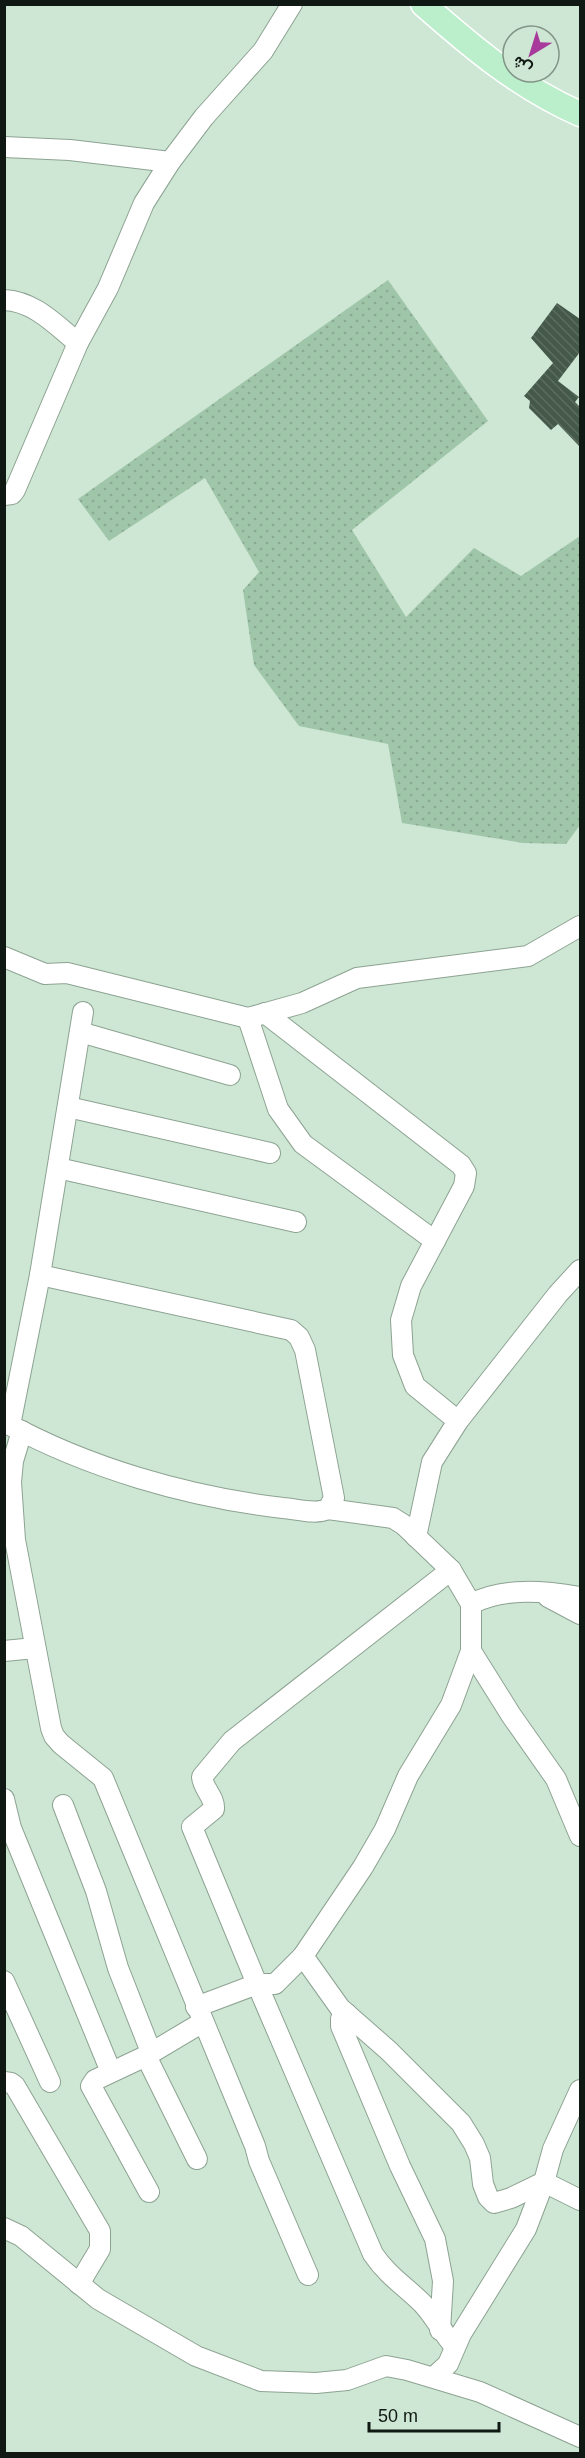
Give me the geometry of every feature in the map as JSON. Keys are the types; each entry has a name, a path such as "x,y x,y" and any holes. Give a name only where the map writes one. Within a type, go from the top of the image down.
{"main road":[{"path":"423,4 465,42 521,84 580,114"}],"street":[{"path":"4,495 12,494 15,490 78,343 108,288 144,203 170,162 204,117 263,51 292,4"},
{"path":"4,147 70,150 170,162"},
{"path":"4,300 16,301 33,308 78,343"},
{"path":"256,1015 302,1003 357,978 528,956 580,926"},
{"path":"4,957 45,974 67,973 256,1015 461,1165 466,1173 464,1186 411,1286 401,1320 403,1355 415,1386 458,1421"},
{"path":"83,1012 40,1275 12,1426 11,1482 15,1540 54,1736 103,1778 215,2047 255,2146 259,2162 308,2275"},
{"path":"256,1015 278,1109 303,1144 435,1240"},
{"path":"80,1032 230,1075"},
{"path":"68,1107 270,1153"},
{"path":"58,1167 296,1222"},
{"path":"416,1537 432,1462 458,1421 558,1294 580,1270"},
{"path":"40,1275 291,1330 299,1337 305,1350 334,1498 328,1509"},
{"path":"12,1426 70,1453 137,1476 198,1493 250,1504 317,1512 328,1509 393,1518 452,1570 471,1604 471,1651 451,1705 408,1776 377,1844 303,1956 275,1984 257,1984 200,2014 148,2054 95,2080 91,2086 149,2192"},
{"path":"452,1570 232,1741 202,1777 202,1783 215,1807 194,1823 193,1831 373,2254 390,2275 425,2307 454,2346"},
{"path":"471,1604 502,1592 580,1597"},
{"path":"542,1593 580,1614"},
{"path":"4,1652 35,1648"},
{"path":"471,1651 511,1715 556,1779 580,1836"},
{"path":"4,1799 11,1828 111,2072"},
{"path":"63,1805 96,1891 118,1968 148,2054 197,2159"},
{"path":"303,1956 346,2014 389,2051 461,2123 480,2158 483,2184 490,2201 494,2203 512,2198 544,2182"},
{"path":"4,1981 50,2082"},
{"path":"346,2014 341,2019 341,2026 400,2166 435,2239 443,2281 440,2330"},
{"path":"4,2082 15,2086 100,2231 100,2249 79,2284"},
{"path":"434,2377 448,2364 454,2346 526,2229 554,2149 579,2098"},
{"path":"544,2182 580,2200"},
{"path":"4,2228 21,2236 98,2299 196,2356 261,2381 316,2383 347,2380 386,2366 434,2377 480,2392 580,2437"},
{"path":"442,2306 475,2311"}],"green space":[{"path":"388,280 488,421 352,530 406,617 474,548 521,576 580,536 580,825 566,844 523,843 402,823 388,744 299,726 254,665 243,590 259,572 205,478 109,541 78,499"}],"building":[{"path":"557,303 580,319 580,352 558,381 579,397 575,402 580,407 580,447 558,424 551,430 529,408 530,401 524,396 553,363 531,338"}]}
